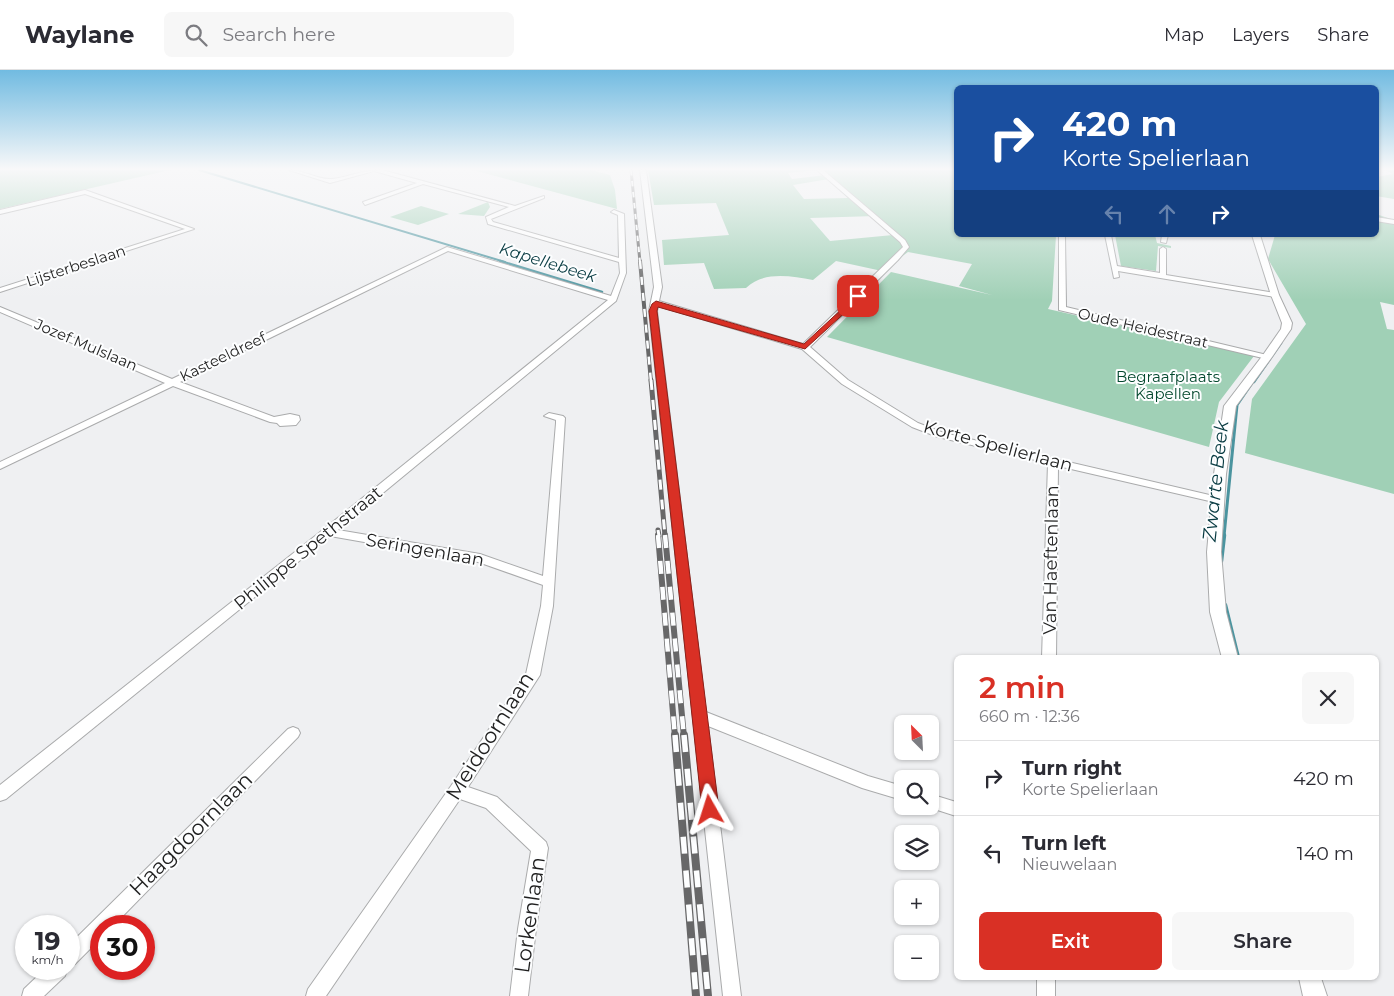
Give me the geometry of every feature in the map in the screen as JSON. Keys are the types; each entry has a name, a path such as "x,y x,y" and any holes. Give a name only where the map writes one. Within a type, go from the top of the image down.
{"street":[{"name":"Lijsterbeslaan","path":"0,290 191,229 146,213"},
{"path":"488,218 491,213"},
{"path":"488,218 500,213"},
{"path":"614,299 623,273 621,214 618,213"},
{"path":"649,213 658,287 656,304 653,311 732,996"},
{"path":"805,347 906,247 903,241 871,213"},
{"path":"488,218 490,222 622,261"},
{"path":"1379,220 1394,222"},
{"name":"Oude Heidestraat","path":"1062,237 1062,308 1267,357"},
{"path":"1108,237 1116,277"},
{"path":"1229,655 1218,612 1214,552 1218,500 1230,406 1267,357 1286,329 1287,323 1257,237"},
{"path":"1163,277 1164,242"},
{"name":"Kasteeldreef","path":"0,466 447,249 614,299"},
{"path":"1115,268 1276,295"},
{"name":"Philippe Spethstraat","path":"0,794 328,532 614,299"},
{"name":"Korte Spelierlaan","path":"656,304 805,347 845,382 915,425 941,434 1053,462 1218,500"},
{"name":"Jozef Mulslaan","path":"0,309 171,382 273,420 281,420"},
{"name":"Meidoornlaan","path":"315,996 457,791 533,675 547,606 561,423 560,418 549,416"},
{"name":"Van Haeftenlaan","path":"1049,655 1053,462"},
{"name":"Seringenlaan","path":"328,532 480,558 549,583"},
{"path":"700,716 867,783 894,791"},
{"name":"Haagdoornlaan","path":"80,947 293,732"},
{"name":"Lorkenlaan","path":"457,791 491,802 540,848 519,996"},
{"path":"939,804 954,808"},
{"path":"30,996 47,980"},
{"path":"1046,980 1046,996"},
{"path":"1311,980 1315,996"}],"green space":[{"path":"401,213 449,214 418,225 390,217"},
{"path":"460,213 486,213 484,216 458,214"},
{"name":"Begraafplaats Kapellen","path":"720,213 954,213 954,237 1056,237 1052,301 1048,309 1254,356 1219,402 1209,447 827,337 891,272 992,295 959,286 972,264 908,252 882,271 836,261 813,280 778,276 761,279 746,288 714,289 704,263 664,265 662,240 729,235","holes":["875,216 893,235 830,241 810,218"]},
{"path":"1379,215 1394,220 1394,305 1380,302 1387,329 1394,330 1394,494 1245,453 1252,399 1306,324 1268,259 1274,237 1379,237"},
{"path":"1115,237 1156,237 1157,243 1171,246 1171,248 1158,246 1156,271 1121,266"}],"waterway":[{"name":"Kapellebeek","path":"343,213 505,262"},
{"name":"Kapellebeek","path":"500,261 602,292"},
{"name":"Zwarte Beek","path":"1254,382 1281,343"},
{"name":"Zwarte Beek","path":"1224,536 1237,405 1254,380"},
{"name":"Zwarte Beek","path":"1221,561 1224,535"},
{"name":"Zwarte Beek","path":"1225,605 1237,655"}],"railway":[{"path":"635,213 640,262"},
{"path":"640,261 651,382"},
{"path":"651,380 665,536"},
{"path":"658,530 659,536"},
{"path":"658,535 675,737"},
{"path":"665,535 684,737"},
{"path":"675,735 696,996"},
{"path":"684,735 708,996"}],"route":[{"path":"710,810 653,311 656,304 805,347 858,296"}]}
